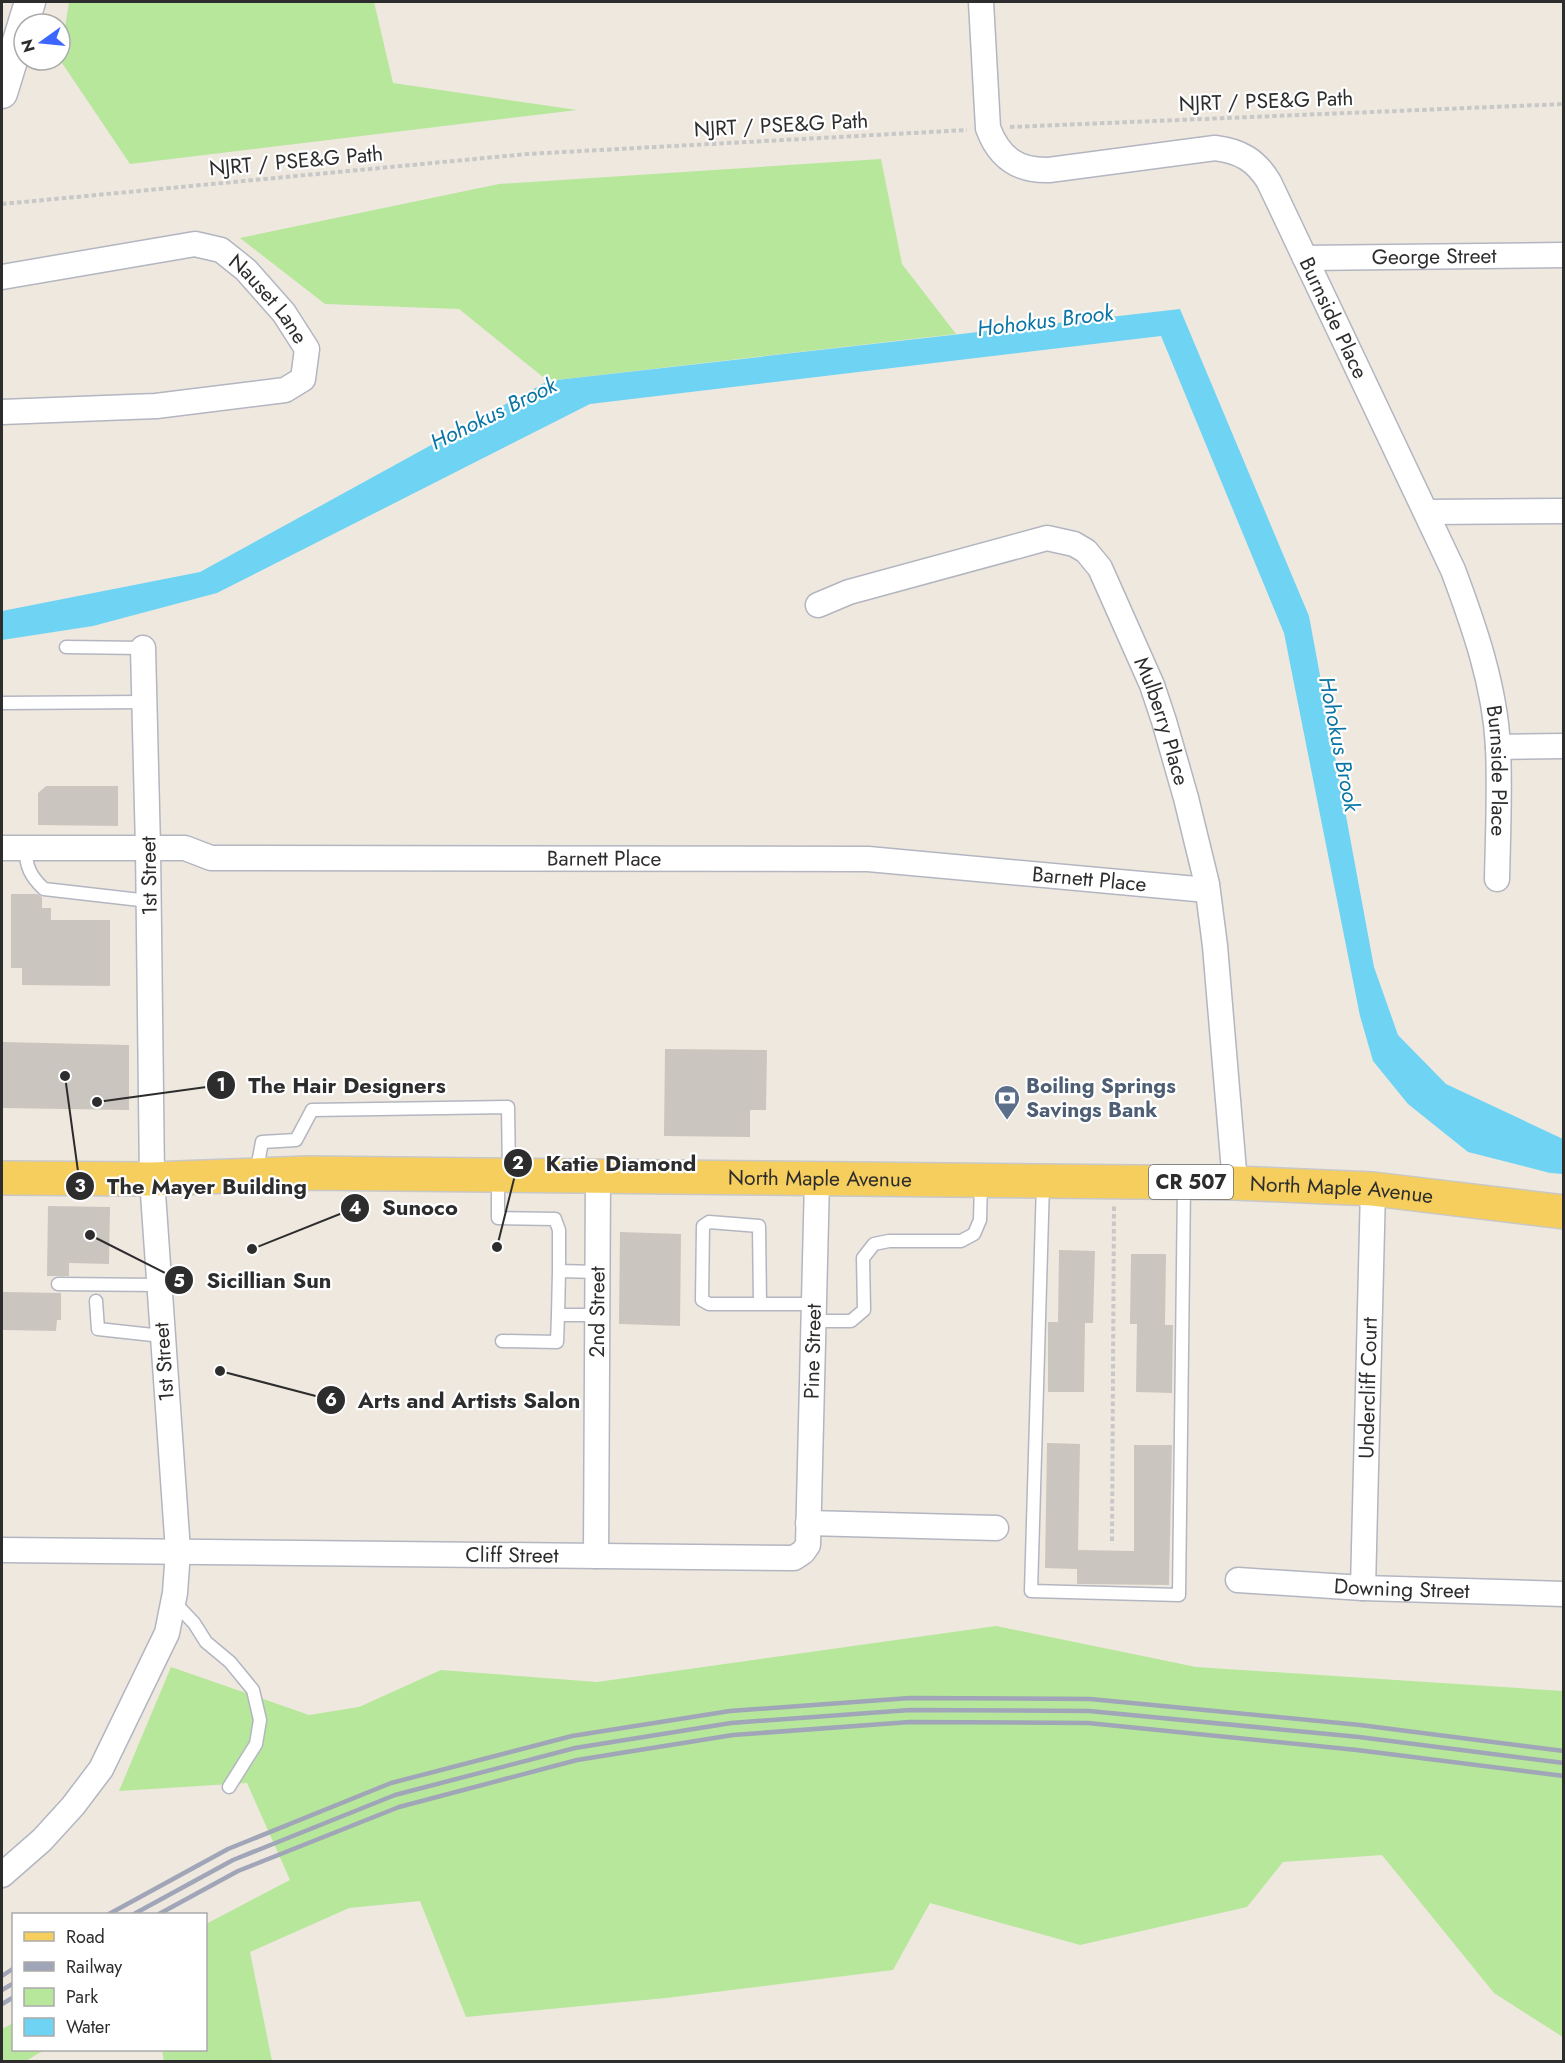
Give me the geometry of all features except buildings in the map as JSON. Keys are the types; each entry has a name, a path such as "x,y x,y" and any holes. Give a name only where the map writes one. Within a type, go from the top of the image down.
{"main road":[{"name":"North Maple Avenue","path":"2,1178 152,1179 307,1173 1235,1183 1373,1189 1563,1212"}],"street":[{"path":"2,93 30,2"},
{"name":"Burnside Place","path":"981,2 988,128 993,143 1002,156 1017,166 1032,170 1215,148 1233,150 1250,159 1262,171 1427,512 1453,570 1472,622 1487,677 1498,747 1497,879"},
{"name":"Nauset Lane","path":"2,277 195,244 221,250 260,285 285,313 307,349 303,379 285,390 156,406 2,412"},
{"name":"George Street","path":"1305,258 1563,255"},
{"path":"1427,512 1563,511"},
{"name":"Mulberry Place","path":"818,605 849,592 1034,540 1055,538 1074,544 1086,551 1100,568 1113,592 1152,685 1186,798 1207,890 1215,946 1235,1183"},
{"name":"1st Street","path":"2,1875 42,1840 73,1806 101,1769 167,1633 173,1601 178,1551 152,1179 143,648"},
{"path":"1498,747 1563,746"},
{"name":"Barnett Place","path":"2,848 185,848 211,858 868,859 1207,890"},
{"name":"2nd Street","path":"596,1556 598,1175"},
{"name":"Pine Street","path":"808,1523 817,1180"},
{"name":"Undercliff Court","path":"1363,1588 1373,1189"},
{"path":"808,1523 996,1528"},
{"name":"Cliff Street","path":"2,1550 794,1558 808,1545 808,1523"},
{"name":"Downing Street","path":"1238,1580 1363,1588 1563,1594"}],"lane":[{"path":"66,646 143,648"},
{"path":"2,703 144,702"},
{"path":"26,848 25,858 31,877 44,889 149,901"},
{"path":"256,1175 262,1142 296,1140 312,1110 508,1107 504,1175 498,1218 555,1219 559,1230 558,1315 557,1342 502,1341"},
{"path":"760,1304 759,1226 709,1222 703,1226 702,1300 709,1304 760,1304 851,1321 864,1310 863,1258 874,1244 889,1241 961,1241 974,1234 980,1220 981,1181"},
{"path":"1043,1182 1031,1591 1179,1595 1184,1182"},
{"path":"559,1271 598,1272"},
{"path":"58,1284 158,1285"},
{"path":"96,1301 98,1329 162,1336"},
{"path":"558,1315 597,1315"},
{"path":"173,1601 194,1623 206,1642 230,1662 253,1690 260,1720 256,1744 229,1787"}],"path":[{"name":"NJRT / PSE&G Path","path":"2,204 527,154 988,128 1563,104"},
{"path":"1112,1541 1114,1183"}],"green space":[{"path":"69,2 374,2 393,83 577,110 130,164 68,72 72,72 72,12 67,12"},
{"path":"881,159 902,264 956,334 548,381 459,309 325,304 240,238 499,184"},
{"path":"996,1626 1196,1667 1563,1691 1563,2037 1494,1993 1382,1855 1283,1862 1247,1907 1080,1945 930,1903 893,1970 666,1998 466,2017 420,1901 349,1908 250,1952 272,2061 164,2061 162,2051 207,2051 207,1923 290,1880 247,1783 119,1791 171,1667 309,1715 359,1707 441,1670 597,1682"},
{"path":"12,2024 12,2051 42,2051 26,2061 2,2061 2,2029"}],"water":[{"name":"Hohokus Brook","path":"1180,309 1309,616 1374,967 1398,1035 1446,1084 1563,1139 1563,1174 1550,1173 1468,1152 1408,1104 1373,1061 1360,1016 1284,633 1161,336 590,404 217,593 93,626 2,640 2,611 200,572 548,381"}],"railway":[{"path":"111,1913 228,1849 391,1783 572,1736 730,1711 910,1698 1090,1699 1360,1725 1564,1751"},
{"path":"136,1913 233,1860 395,1795 575,1748 731,1723 910,1710 1089,1711 1359,1737 1564,1763"},
{"path":"161,1913 238,1871 399,1807 577,1760 733,1735 910,1722 1088,1723 1357,1750 1564,1776"},
{"path":"2,1976 12,1969"},
{"path":"2,1990 12,1984"},
{"path":"2,2004 12,1998"}],"place":[{"name":"The Mayer Building","path":"65,1076"},
{"name":"The Hair Designers","path":"97,1102"},
{"name":"Boiling Springs Savings Bank","path":"1007,1121"},
{"name":"Sicillian Sun","path":"90,1235"},
{"name":"Katie Diamond","path":"497,1247"},
{"name":"Sunoco","path":"252,1249"},
{"name":"Arts and Artists Salon","path":"220,1371"}]}
